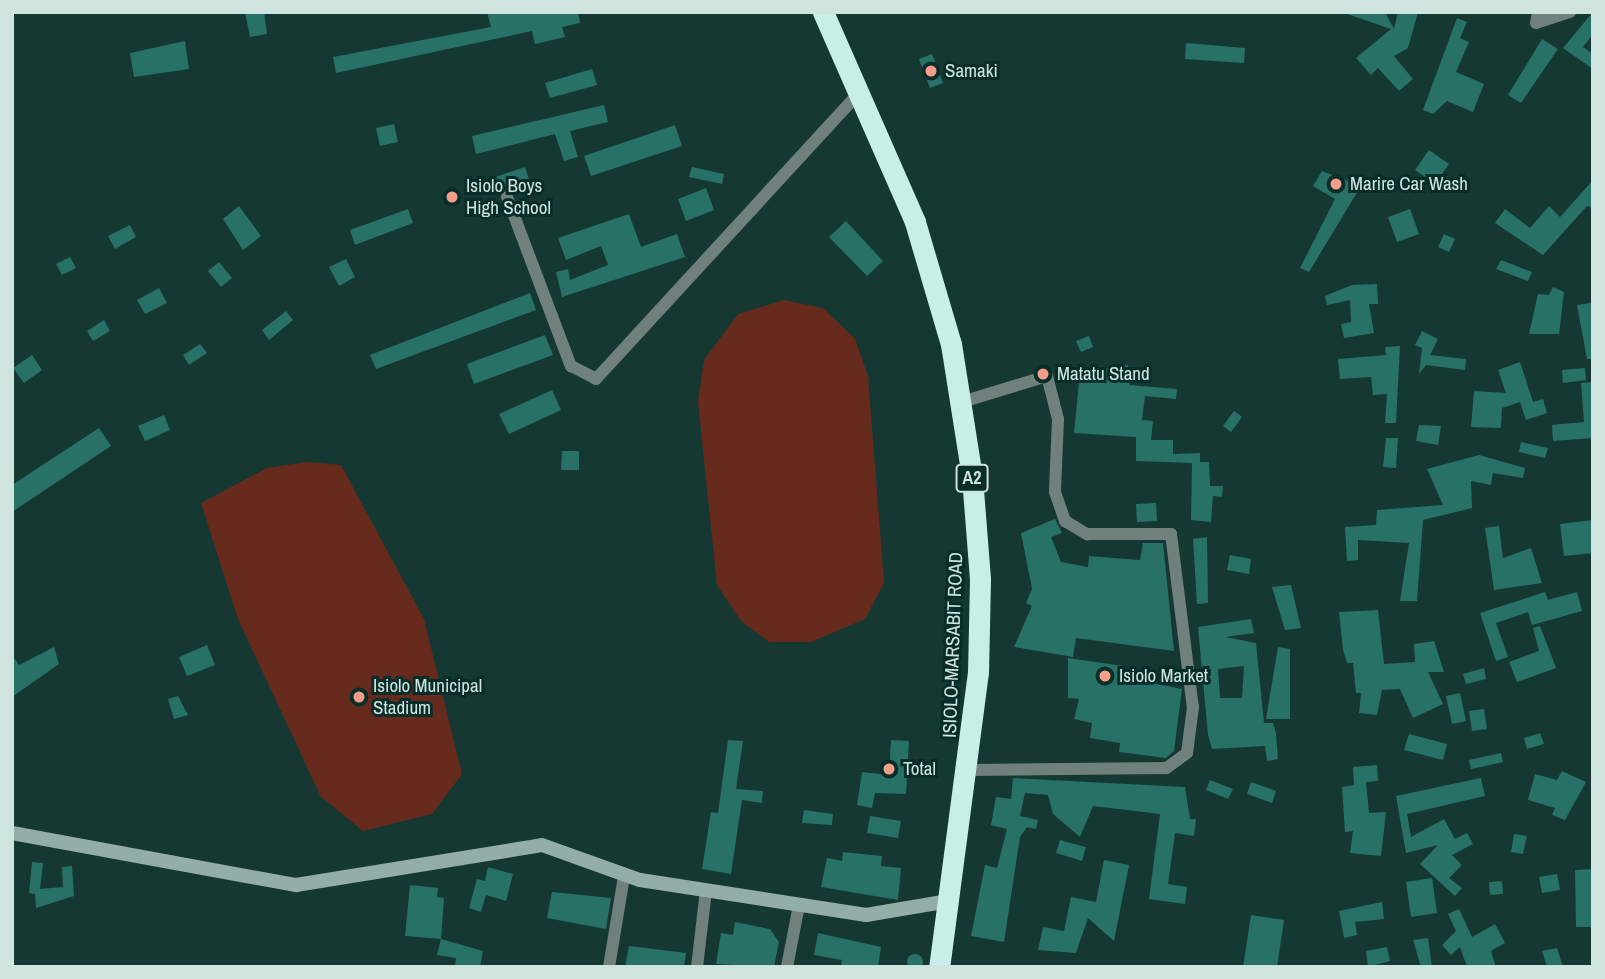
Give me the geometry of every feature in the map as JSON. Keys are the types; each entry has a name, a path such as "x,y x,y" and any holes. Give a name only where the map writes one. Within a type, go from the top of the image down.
{"highway":[{"name":"ISIOLO-MARSABIT ROAD","path":"823,12 861,91 915,222 962,402 980,579 970,770 939,967"}],"street":[{"path":"1538,12 1536,23 1570,12"},
{"path":"507,197 571,366 596,379 861,91"},
{"path":"962,402 1048,376 1058,419 1055,492 1065,521 1087,534 1171,534 1193,708 1187,753 1166,768 970,770"},
{"path":"12,833 296,885 542,845 579,854 624,876 874,916 949,901"},
{"path":"609,967 624,876"},
{"path":"696,967 706,890"},
{"path":"788,967 799,905"}],"shaded area":[{"path":"784,300 823,308 855,339 868,376 884,583 865,619 811,642 769,642 741,621 717,585 698,402 704,360 738,314"},
{"name":"Isiolo Municipal Stadium","path":"307,462 341,465 424,619 462,774 432,814 363,831 321,797 238,619 201,503 267,468"}],"building":[{"path":"245,12 264,12 267,34 250,37"},
{"path":"487,12 578,12 580,23 562,27 565,37 535,44 532,31 336,73 333,57 491,27"},
{"path":"1341,12 1385,12 1394,29 1398,12 1418,12 1408,48 1394,56 1413,79 1399,91 1378,68 1371,75 1356,58 1391,29"},
{"path":"1593,12 1593,34 1583,47 1593,54 1593,69 1563,48"},
{"path":"1457,18 1467,22 1460,38 1469,42 1456,72 1484,84 1473,112 1447,101 1433,114 1423,110"},
{"path":"1542,39 1558,49 1521,103 1508,95"},
{"path":"185,41 189,69 134,77 130,53"},
{"path":"1186,43 1245,48 1244,63 1185,59"},
{"name":"Samaki","path":"932,54 943,83 930,88 919,59"},
{"path":"592,69 597,85 550,98 545,83"},
{"path":"604,105 608,122 570,131 578,157 564,161 555,134 476,154 472,136"},
{"path":"394,124 398,142 380,146 376,128"},
{"path":"675,125 682,146 591,176 584,156"},
{"path":"1429,150 1449,164 1435,184 1415,170"},
{"path":"525,167 529,179 494,191 489,179"},
{"path":"692,167 724,174 722,184 689,177"},
{"path":"1322,171 1361,186 1309,272 1300,268 1335,199 1313,186"},
{"path":"1593,180 1593,208 1587,206 1543,255 1495,223 1505,209 1530,228 1549,206 1560,217"},
{"path":"706,188 714,210 686,221 678,199"},
{"path":"239,206 261,236 243,250 223,219"},
{"path":"408,209 413,223 355,245 350,230"},
{"path":"1410,209 1419,234 1397,242 1388,217"},
{"path":"629,214 641,247 677,234 685,257 562,297 556,272 568,269 570,280 608,265 601,246 566,260 558,238"},
{"path":"846,221 883,261 867,276 829,237"},
{"path":"130,225 136,237 115,249 108,236"},
{"path":"1444,234 1455,239 1449,252 1438,247"},
{"path":"70,257 76,268 62,275 56,264"},
{"path":"346,259 355,277 339,286 329,267"},
{"path":"1501,260 1532,272 1528,281 1496,269"},
{"path":"219,262 232,278 221,287 208,271"},
{"path":"1377,284 1378,304 1369,304 1374,333 1344,338 1341,324 1351,322 1350,300 1327,305 1325,296 1352,285"},
{"path":"1553,287 1564,292 1559,334 1529,334 1538,294 1549,295"},
{"path":"159,288 167,303 145,314 137,300"},
{"path":"530,293 536,310 376,369 370,355"},
{"path":"1591,303 1593,359 1587,359 1577,305"},
{"path":"286,311 293,320 269,340 262,330"},
{"path":"104,320 110,331 93,341 87,331"},
{"path":"1422,331 1438,339 1430,355 1466,359 1465,370 1426,365 1419,374 1422,348 1415,345"},
{"path":"545,335 553,355 474,384 467,364"},
{"path":"1089,336 1093,347 1081,352 1076,341"},
{"path":"200,344 207,353 189,365 183,355"},
{"path":"1400,346 1396,423 1385,423 1387,394 1373,395 1371,377 1340,379 1338,359 1386,355 1385,347"},
{"path":"32,355 42,370 24,383 13,368"},
{"path":"1520,362 1533,402 1543,399 1547,413 1526,420 1520,402 1502,408 1501,428 1471,427 1474,391 1506,393 1498,370"},
{"path":"1128,365 1129,385 1177,389 1176,399 1145,396 1142,420 1153,421 1151,440 1173,440 1173,454 1200,453 1200,462 1209,462 1210,486 1223,486 1222,497 1213,496 1211,522 1191,520 1192,463 1136,461 1136,437 1074,433 1080,372"},
{"path":"1585,368 1586,380 1563,383 1562,370"},
{"path":"1593,382 1593,438 1553,441 1552,425 1584,422 1581,383"},
{"path":"552,390 561,410 509,434 499,414"},
{"path":"1234,411 1242,417 1231,432 1223,426"},
{"path":"164,415 170,430 145,441 138,426"},
{"path":"1419,425 1441,426 1438,445 1416,441"},
{"path":"99,428 111,446 12,512 12,485"},
{"path":"1386,438 1398,438 1396,468 1383,467"},
{"path":"1521,442 1548,448 1545,458 1519,452"},
{"path":"562,451 579,451 579,470 561,470"},
{"path":"1479,455 1525,468 1523,478 1493,473 1491,485 1471,481 1472,508 1423,520 1417,601 1400,601 1409,543 1358,540 1358,560 1347,561 1345,527 1376,525 1377,510 1443,505 1427,469"},
{"path":"1156,503 1157,521 1137,522 1136,504"},
{"path":"1055,519 1062,533 1051,537 1061,562 1088,567 1089,556 1140,560 1143,543 1163,543 1174,651 1076,638 1073,657 1014,647 1032,606 1026,603 1032,589 1021,533"},
{"path":"1593,520 1593,553 1564,556 1560,524"},
{"path":"1499,526 1503,558 1531,548 1542,583 1494,590 1485,528"},
{"path":"1207,537 1208,603 1197,604 1193,539"},
{"path":"1230,555 1251,559 1249,574 1227,570"},
{"path":"1291,585 1301,628 1285,630 1272,587"},
{"path":"1545,592 1548,600 1577,592 1582,611 1532,625 1528,612 1496,623 1508,657 1496,661 1480,613"},
{"path":"1378,610 1384,664 1415,662 1414,644 1434,641 1444,672 1428,672 1443,704 1413,718 1400,689 1382,690 1377,715 1359,713 1361,693 1356,693 1353,663 1347,663 1343,650 1339,612"},
{"path":"1251,619 1254,633 1225,637 1256,643 1264,723 1273,723 1278,759 1267,761 1265,746 1212,749 1208,735 1198,627","holes":["1244,666 1242,698 1220,698 1218,669"]},
{"path":"1540,626 1556,668 1517,682 1509,662 1539,651 1533,628"},
{"path":"207,645 215,665 187,676 179,657"},
{"path":"54,647 59,664 12,697 12,655 19,665"},
{"path":"1278,647 1290,649 1290,719 1266,719"},
{"path":"1068,658 1123,666 1122,677 1182,689 1174,751 1166,758 1119,752 1120,743 1090,738 1092,723 1074,719 1079,699 1068,698"},
{"path":"1484,668 1486,679 1466,684 1463,674"},
{"path":"1460,693 1466,721 1452,724 1446,696"},
{"path":"178,696 188,715 174,719 168,699"},
{"path":"1484,709 1487,729 1472,731 1469,711"},
{"path":"1540,733 1544,744 1527,749 1524,738"},
{"path":"1409,734 1447,744 1443,760 1404,750"},
{"path":"728,740 743,741 736,789 763,791 762,803 742,800 731,874 702,869 711,812 718,813"},
{"path":"891,740 909,741 906,794 875,793 872,808 857,805 862,772 889,775"},
{"path":"1501,753 1503,762 1471,769 1469,760"},
{"path":"1377,765 1378,781 1366,782 1369,813 1386,812 1381,856 1350,853 1353,831 1345,832 1342,787 1354,785 1353,767"},
{"path":"1562,771 1586,782 1565,820 1552,815 1555,808 1528,800 1535,774 1557,780"},
{"path":"1013,778 1185,787 1190,819 1196,819 1194,836 1175,833 1168,884 1187,887 1185,904 1149,899 1160,814 1093,806 1080,837 1053,814 1048,795 1025,793 1020,816 1038,820 1036,829 1027,827 1020,837 1004,942 971,936 985,865 997,868 1007,829 991,825 996,797 1011,799"},
{"path":"1481,778 1485,796 1407,814 1411,837 1444,819 1455,839 1467,833 1473,844 1452,855 1462,865 1449,878 1462,888 1455,896 1420,864 1438,845 1406,853 1396,796"},
{"path":"1210,780 1233,789 1228,799 1206,790"},
{"path":"1251,782 1276,791 1272,803 1247,794"},
{"path":"804,810 833,814 832,825 802,823"},
{"path":"870,816 901,821 898,838 867,833"},
{"path":"1514,834 1527,836 1523,854 1511,852"},
{"path":"1060,840 1086,847 1082,861 1056,853"},
{"path":"843,852 882,856 881,866 901,868 898,900 821,887 827,858 842,861"},
{"path":"1104,860 1129,865 1114,941 1088,918 1076,953 1038,950 1043,927 1064,931 1071,897 1096,902"},
{"path":"32,862 43,863 40,889 63,887 62,867 72,866 74,896 36,908 35,894 29,893"},
{"path":"488,867 513,874 506,901 486,895 481,912 469,908 477,879 485,881"},
{"path":"1593,869 1591,927 1576,927 1575,870"},
{"path":"1557,874 1560,890 1542,893 1539,877"},
{"path":"1432,878 1437,913 1411,917 1406,882"},
{"path":"1502,881 1503,894 1490,895 1489,882"},
{"path":"410,885 438,888 437,897 444,898 441,939 405,936"},
{"path":"552,892 611,898 606,929 547,918"},
{"path":"1382,902 1384,919 1355,922 1357,935 1344,938 1339,911"},
{"path":"1459,909 1472,937 1495,924 1505,943 1491,951 1496,967 1467,967 1460,947 1451,955 1442,945 1456,931 1448,914"},
{"path":"1251,915 1284,920 1277,967 1243,967"},
{"path":"735,922 770,929 779,942 774,967 716,964 721,933 733,935"},
{"path":"818,933 881,947 878,967 841,967 842,960 814,955"},
{"path":"1428,938 1432,967 1421,967 1413,940"},
{"path":"441,939 483,951 480,967 455,967 456,958 437,955"},
{"path":"629,946 686,953 684,967 625,967"},
{"path":"1387,947 1390,961 1368,967 1366,951"},
{"path":"1557,948 1563,967 1547,967 1542,951"},
{"path":"912,954 918,954 923,962 921,968 912,970 907,965 907,959"}],"place":[{"name":"Samaki","path":"931,71"},
{"name":"Marire Car Wash","path":"1336,184"},
{"name":"Isiolo Boys High School","path":"452,197"},
{"name":"Matatu Stand","path":"1043,374"},
{"name":"Isiolo Market","path":"1105,676"},
{"name":"Isiolo Municipal Stadium","path":"359,697"},
{"name":"Total","path":"889,769"}]}
